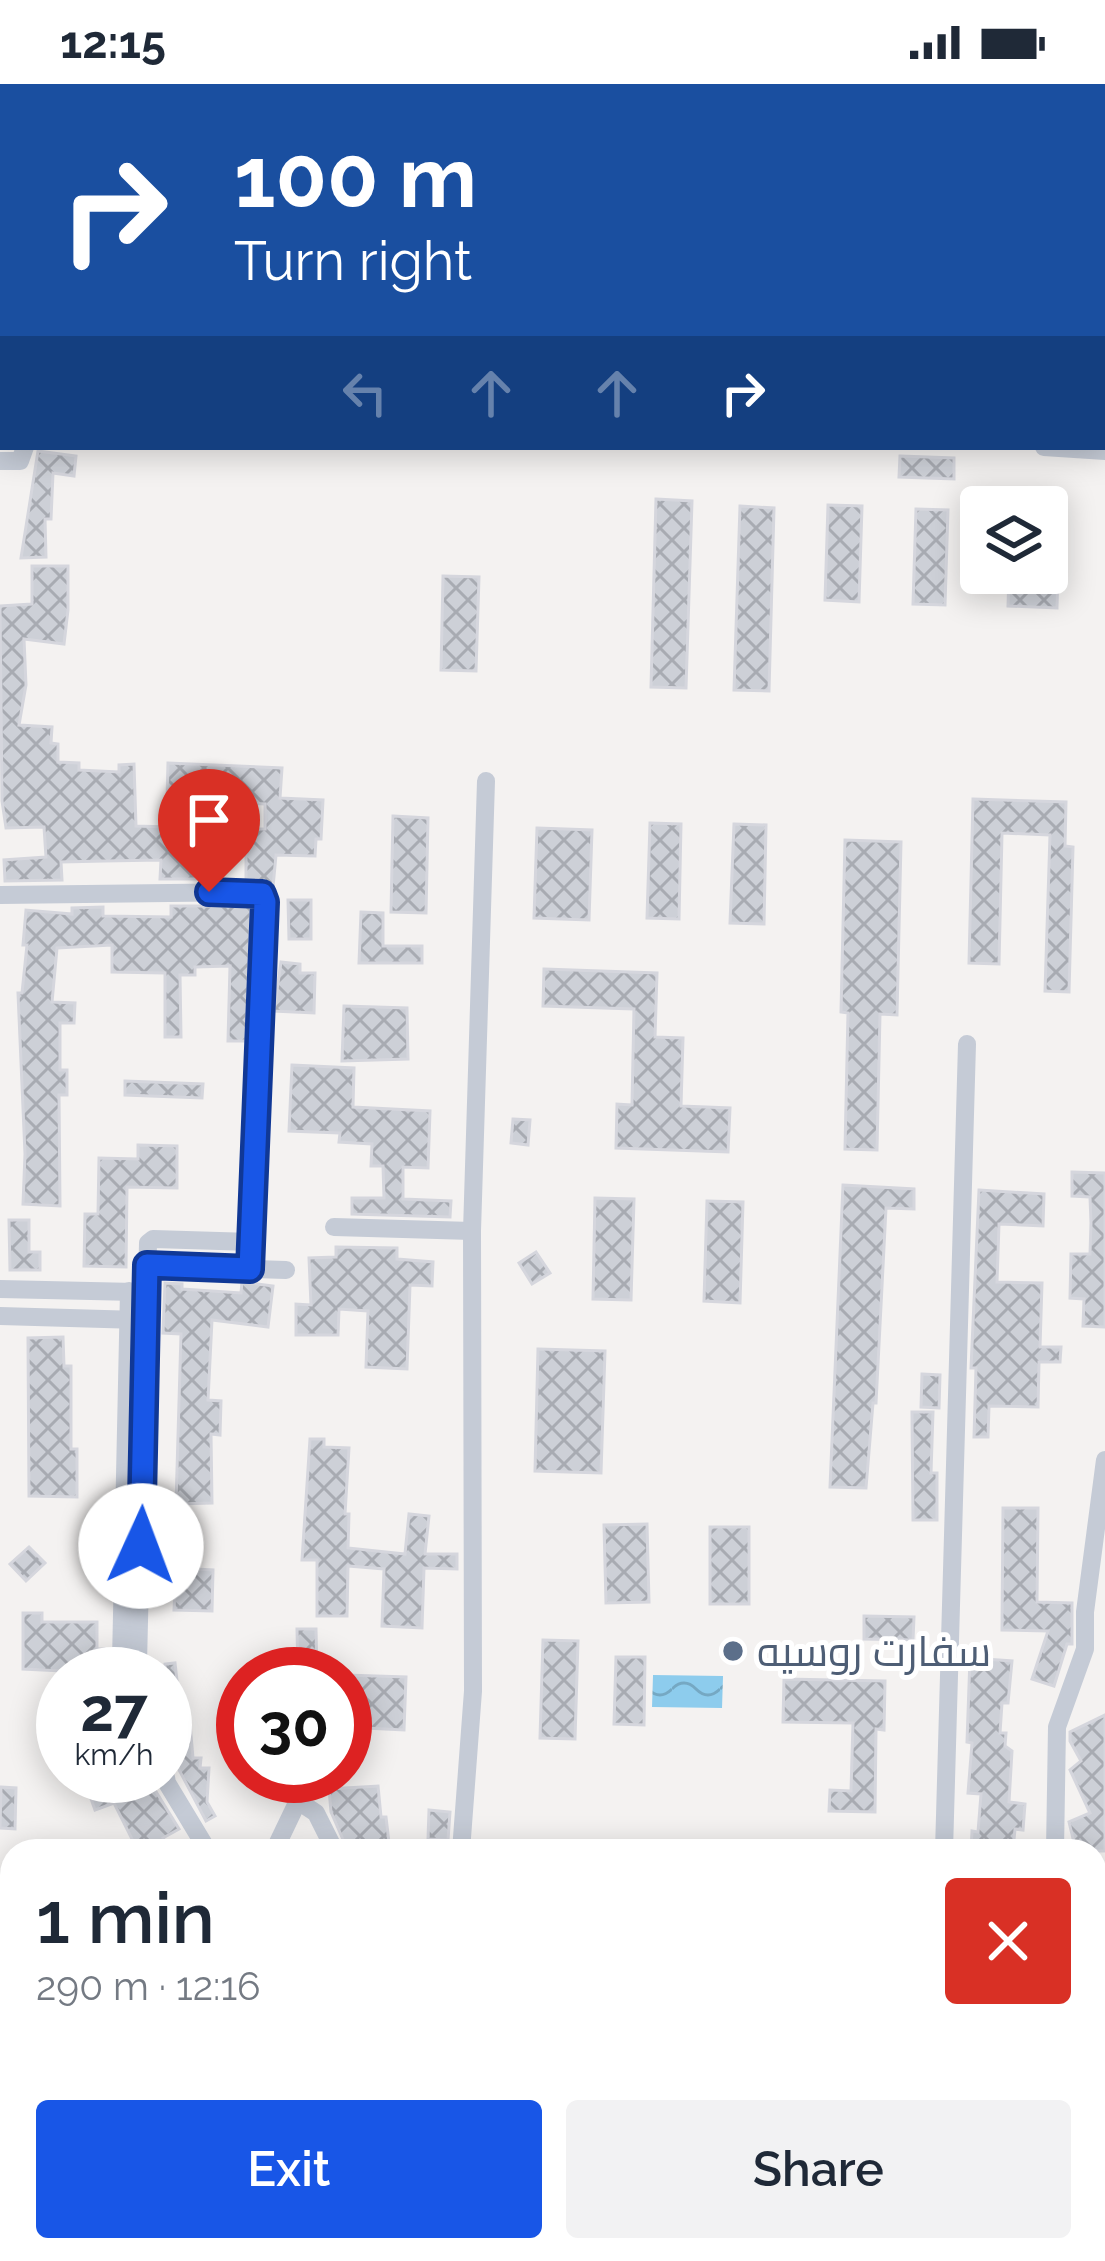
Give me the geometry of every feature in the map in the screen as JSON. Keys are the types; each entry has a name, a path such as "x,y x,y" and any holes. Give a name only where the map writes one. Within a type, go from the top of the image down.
{"street":[{"path":"0,461 20,460 25,450"},
{"path":"462,1839 473,1691 472,1231 486,781"},
{"path":"0,895 262,894 250,1269"},
{"path":"944,1839 967,1045"},
{"path":"334,1227 472,1231"},
{"path":"133,1507 138,1663 129,1674 122,1661 133,1507 138,1292 148,1243 153,1239 252,1241"},
{"path":"147,1265 286,1270"},
{"path":"0,1289 138,1292"},
{"path":"0,1316 138,1320"},
{"path":"1055,1839 1057,1727 1084,1649 1105,1460"},
{"path":"179,1803 201,1839"},
{"path":"280,1839 301,1803 316,1813 329,1839"}],"water":[{"path":"653,1675 723,1676 722,1708 652,1707"}],"building":[{"path":"38,451 76,456 74,476 53,473 51,519 45,519 46,557 21,558"},
{"path":"900,456 954,458 954,479 899,477"},
{"path":"656,499 692,501 686,688 651,687"},
{"path":"828,505 862,506 859,602 825,600"},
{"path":"740,506 774,508 769,691 734,690"},
{"path":"916,509 948,510 945,605 913,604"},
{"path":"32,566 68,566 68,610 64,644 24,639 26,685 19,725 52,727 51,743 58,744 58,762 79,763 79,770 119,772 119,765 134,764 136,826 201,828 201,879 160,879 161,860 61,862 62,880 5,881 4,860 46,857 44,827 6,828 2,801 0,606 32,604"},
{"path":"443,576 479,577 476,671 441,670"},
{"path":"1008,594 1057,594 1057,608 1008,606"},
{"path":"168,763 282,768 280,798 323,800 315,856 276,855 273,887 246,879 246,829 265,829 265,804 167,799"},
{"path":"973,799 1066,802 1065,846 1073,847 1069,992 1045,991 1050,835 1002,833 999,964 969,963"},
{"path":"393,816 428,818 426,913 391,912"},
{"path":"650,823 681,824 679,919 647,918"},
{"path":"734,824 766,825 764,924 730,923"},
{"path":"537,828 592,830 589,920 534,918"},
{"path":"845,840 901,842 897,1015 880,1014 877,1150 845,1149 848,1013 841,1012"},
{"path":"288,900 311,900 311,939 289,939"},
{"path":"171,906 251,906 246,1041 228,1041 230,966 195,967 195,975 180,975 181,1037 165,1037 165,973 112,972 112,945 57,948 52,1002 75,1003 74,1023 60,1023 60,1070 67,1070 67,1095 59,1095 60,1206 23,1204 18,993 22,993 27,945 23,945 26,910 72,914 72,908 103,907 103,916 171,917"},
{"path":"361,912 383,913 383,946 422,946 422,963 359,963"},
{"path":"281,962 300,964 300,973 315,973 314,1013 274,1011"},
{"path":"544,969 657,973 655,1037 683,1038 681,1106 730,1108 728,1152 616,1148 617,1104 632,1105 634,1009 543,1006"},
{"path":"344,1006 407,1008 408,1059 342,1061"},
{"path":"292,1065 354,1068 353,1107 430,1111 428,1168 403,1167 403,1199 451,1201 450,1217 352,1214 352,1198 384,1198 383,1166 371,1166 372,1144 339,1142 340,1133 289,1131"},
{"path":"125,1081 203,1084 202,1098 125,1095"},
{"path":"513,1119 530,1120 528,1145 511,1143"},
{"path":"138,1145 177,1146 177,1188 127,1187 126,1267 84,1266 85,1214 98,1214 99,1158 138,1159"},
{"path":"1072,1172 1105,1173 1105,1327 1083,1326 1084,1299 1070,1298 1071,1254 1090,1254 1091,1223 1090,1197 1072,1196"},
{"path":"843,1185 914,1189 914,1209 886,1208 876,1403 866,1488 830,1487"},
{"path":"979,1190 1044,1194 1043,1226 999,1224 997,1282 1042,1283 1040,1347 1061,1347 1060,1362 1039,1362 1038,1407 989,1406 988,1437 974,1437 976,1368 971,1368"},
{"path":"595,1198 634,1199 631,1300 593,1299"},
{"path":"707,1201 743,1202 740,1303 704,1301"},
{"path":"9,1220 29,1220 29,1252 40,1252 40,1270 10,1270"},
{"path":"336,1247 397,1248 397,1259 433,1262 432,1286 410,1285 407,1369 366,1367 368,1311 339,1309 338,1335 296,1335 296,1304 311,1305 309,1258 336,1257"},
{"path":"536,1252 550,1273 532,1284 519,1263"},
{"path":"242,1282 273,1286 268,1327 212,1320 208,1400 221,1401 220,1435 211,1434 212,1503 176,1504 181,1334 163,1333 165,1283 182,1284 182,1289 241,1293"},
{"path":"63,1337 64,1366 71,1366 71,1449 77,1449 77,1497 29,1496 28,1338"},
{"path":"538,1349 605,1351 601,1473 535,1471"},
{"path":"922,1374 940,1375 939,1408 921,1407"},
{"path":"912,1412 933,1412 931,1473 937,1473 937,1520 913,1520"},
{"path":"310,1439 324,1439 324,1447 349,1448 348,1548 405,1554 409,1514 429,1516 425,1554 457,1554 457,1569 424,1568 422,1628 382,1626 384,1569 348,1566 347,1616 317,1616 317,1560 302,1560"},
{"path":"1003,1508 1038,1508 1037,1602 1072,1603 1072,1644 1067,1644 1054,1686 1032,1679 1048,1631 1002,1630"},
{"path":"158,1513 188,1513 187,1554 158,1554"},
{"path":"647,1524 649,1602 606,1603 604,1525"},
{"path":"710,1527 749,1527 749,1604 710,1604"},
{"path":"29,1547 45,1563 26,1581 10,1564"},
{"path":"176,1568 213,1570 212,1611 174,1610"},
{"path":"23,1613 42,1613 42,1622 97,1622 97,1647 36,1647 36,1670 23,1669"},
{"path":"864,1616 914,1617 913,1640 864,1639"},
{"path":"297,1629 316,1629 316,1647 297,1647"},
{"path":"543,1640 578,1641 575,1739 540,1738"},
{"path":"616,1657 645,1657 644,1725 614,1724"},
{"path":"970,1658 1012,1661 1000,1733 1006,1733 1005,1746 1012,1751 1009,1802 1025,1804 1023,1830 1015,1829 1014,1839 972,1839 972,1831 978,1832 981,1794 968,1793 972,1743 967,1742"},
{"path":"372,1676 406,1677 404,1730 372,1728"},
{"path":"784,1679 885,1681 884,1730 876,1729 875,1812 829,1811 830,1790 851,1791 853,1723 783,1722"},
{"path":"1105,1715 1105,1839 1073,1839 1069,1822 1090,1813 1070,1770 1081,1761 1070,1732"},
{"path":"192,1747 193,1758 201,1758 200,1768 209,1768 207,1802 215,1816 206,1821 192,1794"},
{"path":"372,1786 378,1786 389,1839 343,1839 330,1803 372,1803"},
{"path":"1,1787 16,1788 15,1829 0,1828"},
{"path":"114,1803 163,1803 179,1829 164,1839 132,1839"},
{"path":"429,1810 450,1812 448,1839 428,1839"}],"place":[{"name":"سفارت روسیه","path":"733,1651"}],"route":[{"path":"141,1546 147,1265 250,1269 265,902 262,894 254,892 209,892"}]}
